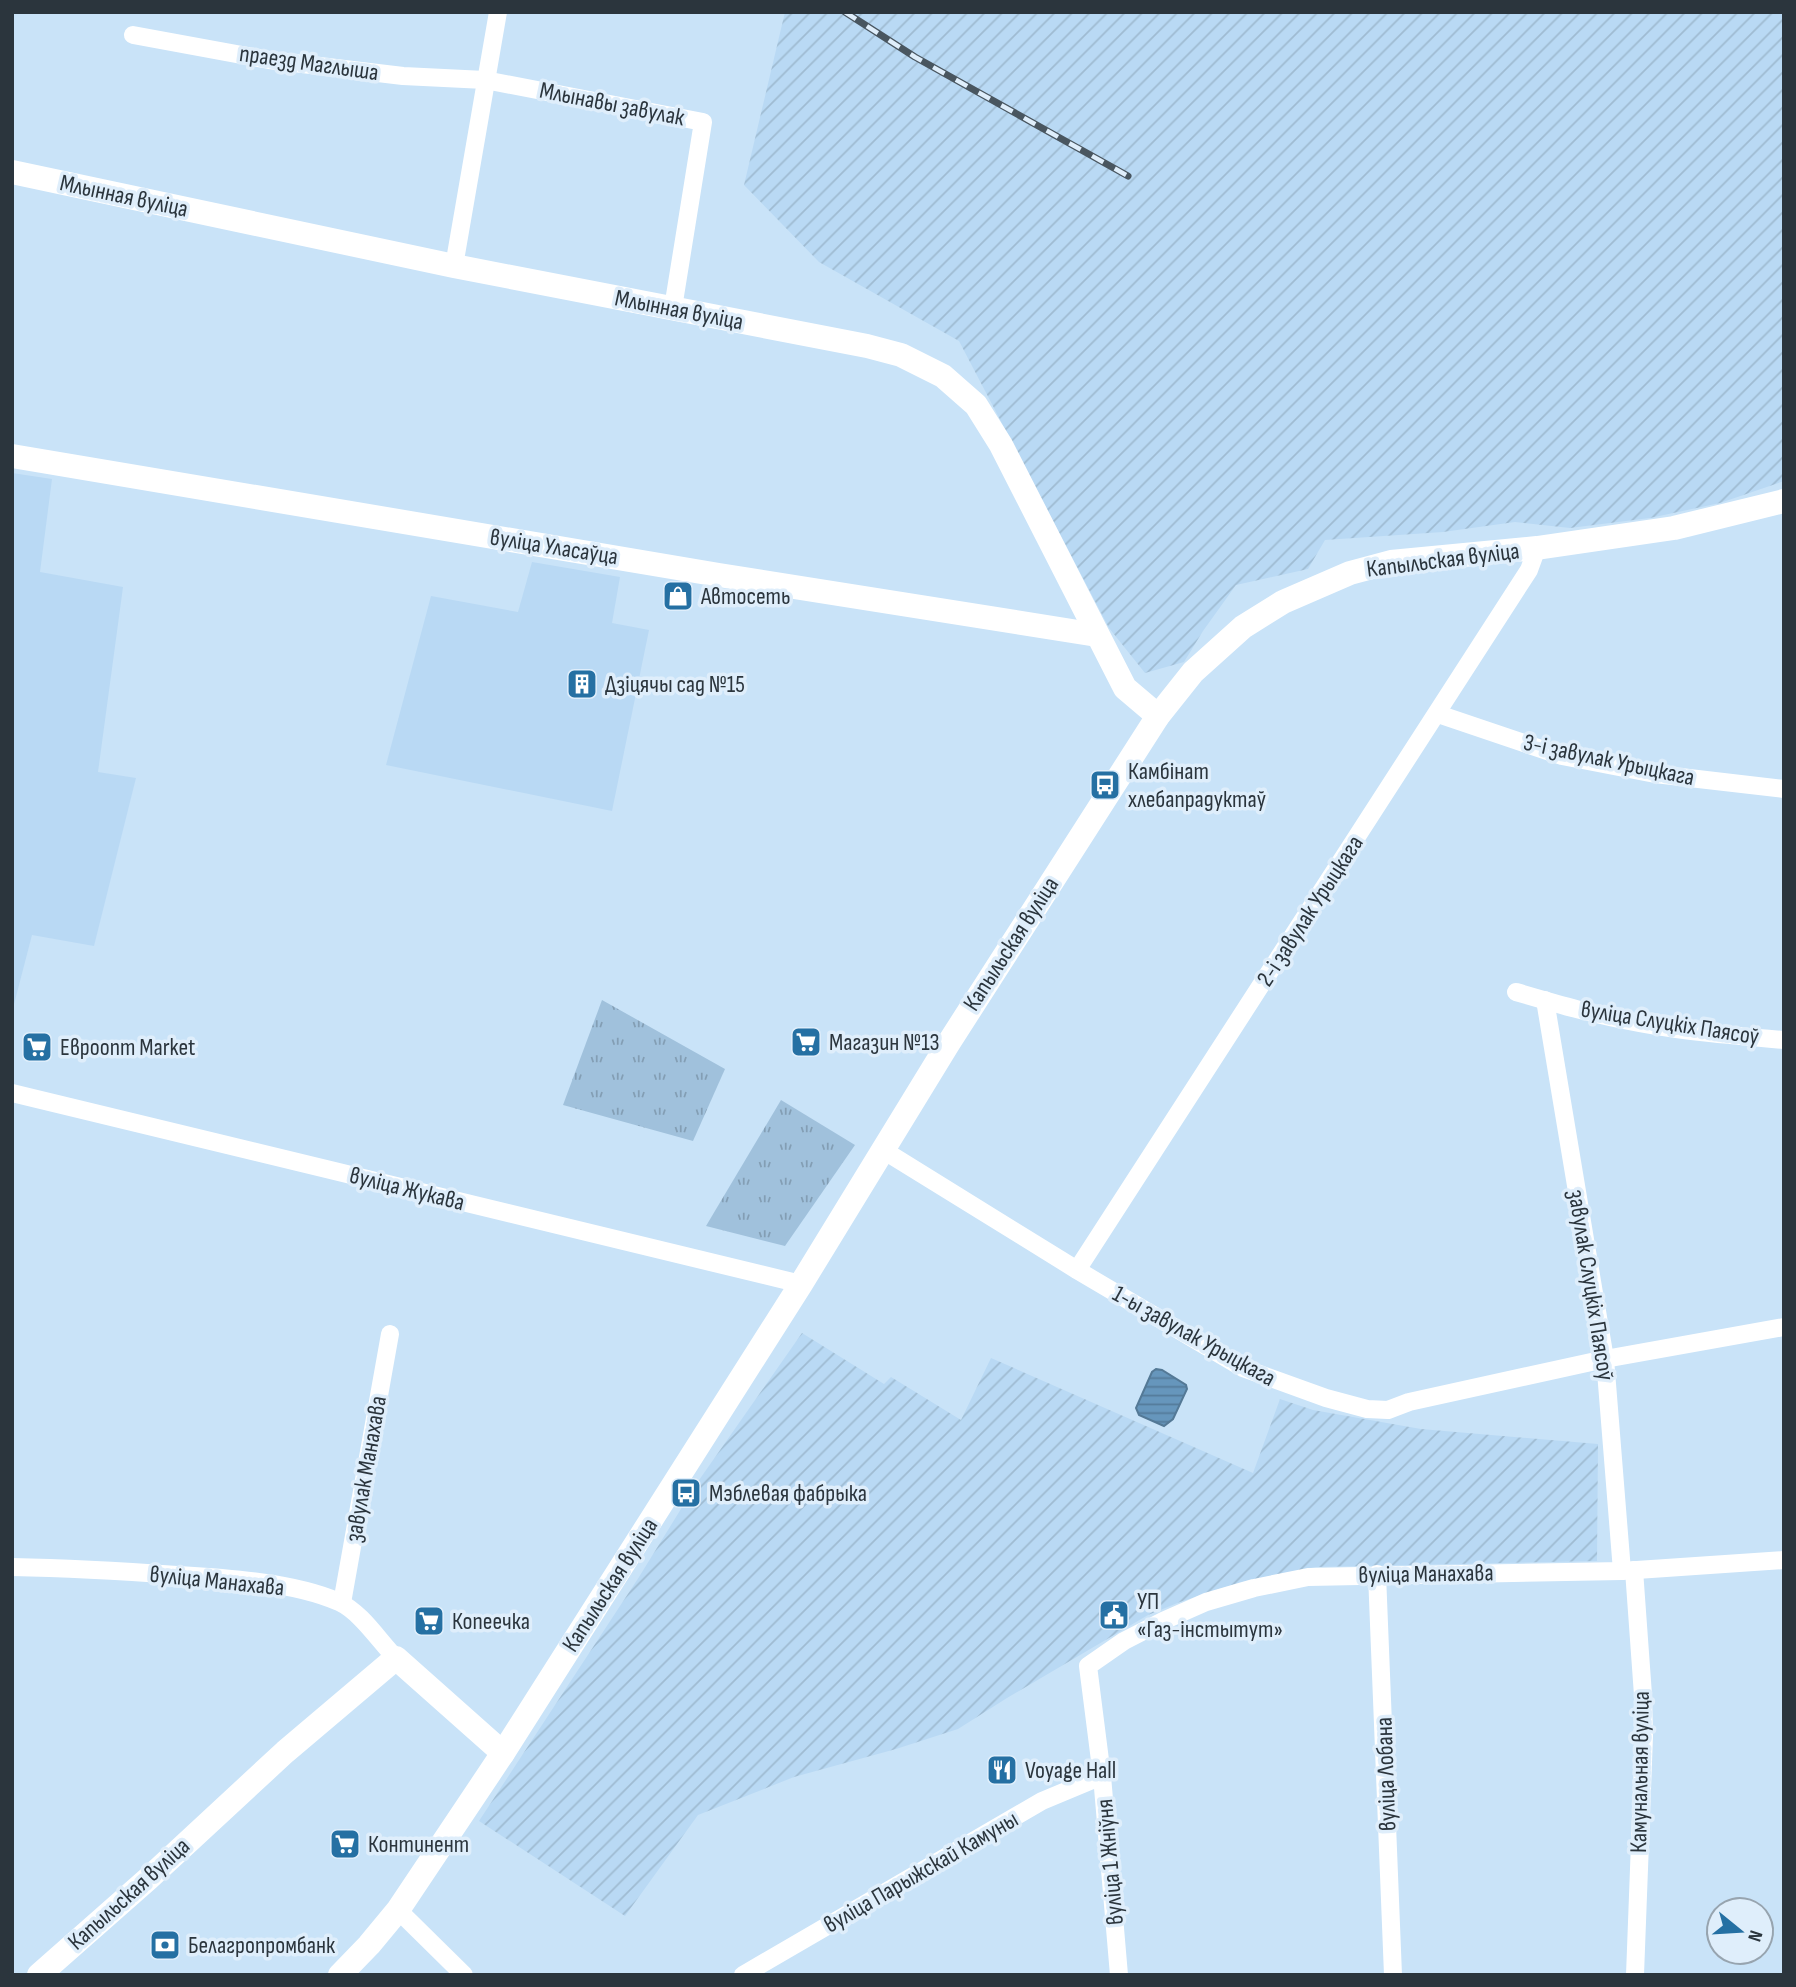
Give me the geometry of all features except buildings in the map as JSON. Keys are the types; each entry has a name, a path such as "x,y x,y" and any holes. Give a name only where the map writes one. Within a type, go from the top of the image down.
{"main road":[{"name":"Млынная вуліца","path":"12,172 454,266 867,346 901,355 943,376 976,405 1001,445 1125,688 1158,716"},
{"name":"вуліца Уласаўца","path":"12,456 732,577 1097,635"},
{"name":"Капыльская вуліца","path":"340,1975 398,1910 503,1753 802,1284 947,1044 1158,716 1193,672 1243,627 1283,602 1350,573 1391,562 1537,548 1674,528 1784,501"},
{"name":"Капыльская вуліца","path":"39,1975 285,1752 396,1658"},
{"path":"396,1658 503,1753"}],"street":[{"path":"454,266 498,12"},
{"name":"праезд Маглыша","path":"133,35 269,60 403,76 485,79"},
{"name":"Млынавы завулак","path":"485,79 703,122 673,308"},
{"name":"2-і завулак Урыцкага","path":"1077,1270 1438,714 1529,570 1537,548"},
{"name":"3-і завулак Урыцкага","path":"1438,714 1562,756 1655,774 1784,789"},
{"name":"вуліца Слуцкіх Паясоў","path":"1516,992 1582,1011 1640,1023 1784,1040"},
{"name":"завулак Слуцкіх Паясоў","path":"1545,1000 1605,1359 1628,1571"},
{"name":"вуліца Жукава","path":"12,1093 802,1284"},
{"name":"1-ы завулак Урыцкага","path":"883,1150 1077,1270 1244,1368 1314,1395 1367,1409 1388,1410 1409,1402 1605,1359 1784,1327"},
{"name":"завулак Манахава","path":"342,1603 390,1334"},
{"name":"вуліца Манахава","path":"1088,1666 1124,1641 1206,1602 1254,1588 1308,1577 1628,1571 1784,1560"},
{"name":"вуліца Манахава","path":"12,1567 75,1568 224,1578 317,1594 342,1603 363,1621 396,1658"},
{"name":"Камунальная вуліца","path":"1628,1571 1643,1695 1644,1736 1635,1975"},
{"name":"вуліца Лобана","path":"1377,1574 1393,1975"},
{"name":"вуліца 1 Жніўня","path":"1088,1666 1102,1776 1119,1975"},
{"name":"вуліца Парыжскай Камуны","path":"743,1975 1042,1801 1102,1776"},
{"path":"398,1910 464,1975"}],"shaded area":[{"path":"785,12 1784,12 1784,481 1720,503 1650,518 1570,528 1515,522 1443,532 1325,540 1308,569 1236,585 1184,662 1145,673 1109,628 959,341 819,262 744,185"},
{"path":"12,473 52,479 40,572 123,587 98,772 136,778 94,946 32,935 12,1012"},
{"path":"532,562 620,577 612,623 649,630 612,811 386,765 431,596 518,612"},
{"path":"802,1333 884,1384 891,1377 961,1420 991,1358 1253,1473 1280,1399 1313,1410 1421,1429 1598,1444 1597,1561 1316,1567 1241,1582 1180,1602 1148,1615 958,1729 794,1777 698,1815 625,1916 479,1821 639,1577 697,1483"},
{"path":"1156,1369 1186,1385 1187,1389 1173,1419 1164,1426 1139,1415 1136,1408 1152,1372"}],"green space":[{"path":"602,1000 725,1069 693,1141 563,1105"},
{"path":"781,1100 855,1145 785,1246 706,1226"}],"railway":[{"path":"845,12 915,57 1128,176"}],"place":[{"name":"Автосеть","path":"678,596"},
{"name":"Дзіцячы сад №15","path":"582,684"},
{"name":"Камбінат хлебапрадуктаў","path":"1105,785"},
{"name":"Магазин №13","path":"806,1042"},
{"name":"Евроопт Market","path":"37,1047"},
{"name":"Мэблевая фабрыка","path":"686,1493"},
{"name":"УП «Газ-інстытут»","path":"1114,1615"},
{"name":"Копеечка","path":"429,1621"},
{"name":"Voyage Hall","path":"1002,1770"},
{"name":"Континент","path":"345,1844"},
{"name":"Белагропромбанк","path":"165,1945"}]}
